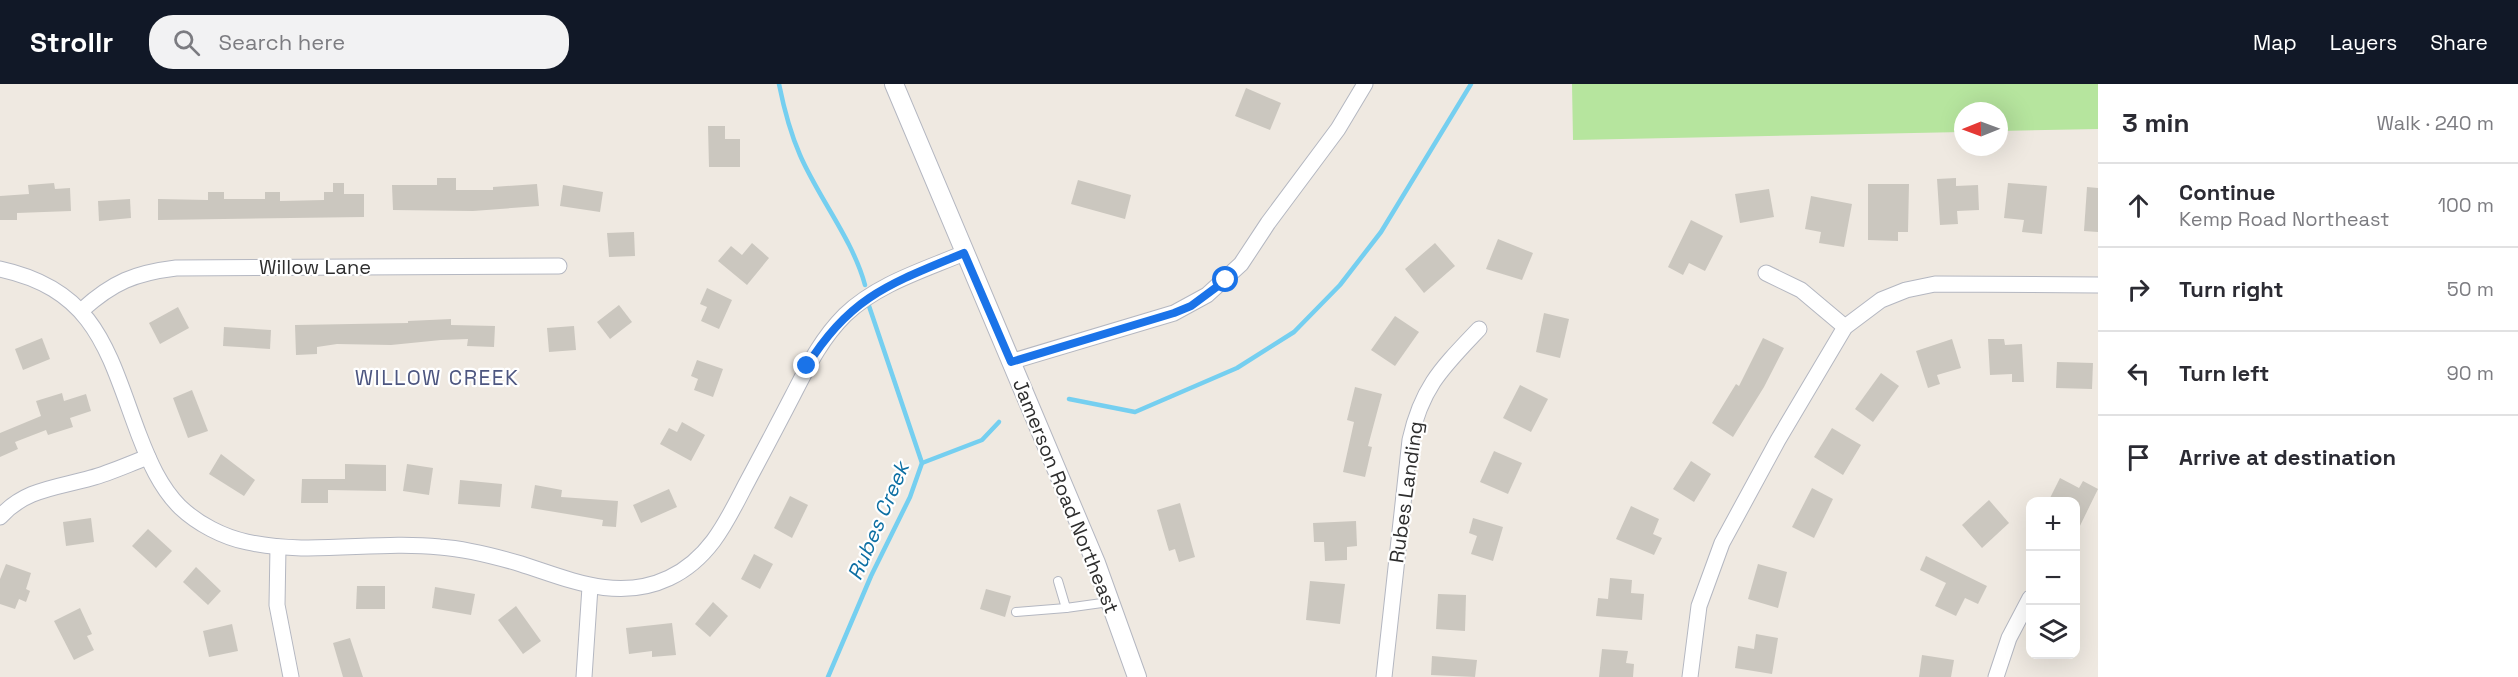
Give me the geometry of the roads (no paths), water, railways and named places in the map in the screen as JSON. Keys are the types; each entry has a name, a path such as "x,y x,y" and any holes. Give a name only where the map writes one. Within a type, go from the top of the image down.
{"street":[{"name":"Jamerson Road Northeast","path":"894,84 1111,602 1137,677"},
{"path":"1011,362 1174,313 1207,295 1241,264 1268,223 1338,129 1365,84"},
{"path":"0,269 48,285 82,310 108,352 148,458 167,493 196,520 232,538 278,547 437,546 494,556 590,587 632,589 652,585 672,577 703,556 728,519 807,366 837,324 868,297 891,284 964,253"},
{"name":"Willow Lane","path":"82,310 106,289 120,282 150,271 176,268 559,266"},
{"path":"1766,273 1801,290 1845,327"},
{"path":"1690,677 1699,606 1722,543 1778,440 1845,327 1881,300 1906,290 1935,284 2098,285"},
{"name":"Rubes Landing","path":"1384,677 1410,440 1416,416 1425,391 1440,371 1479,329"},
{"path":"0,518 15,502 31,492 92,478 148,458"},
{"path":"278,547 277,605 291,677"},
{"path":"584,677 590,587"},
{"path":"1996,677 2009,638 2027,605"}],"lane":[{"path":"1058,581 1066,608"},
{"path":"1016,612 1111,602"}],"waterway":[{"name":"Rubes Creek","path":"779,84 793,138 800,155 844,235 860,268 865,285"},
{"path":"1069,399 1135,412 1237,368 1294,332 1340,285 1381,232 1471,84"},
{"name":"Rubes Creek","path":"828,677 871,576 910,497 922,463 869,306"},
{"path":"922,463 982,440 999,422"}],"district":[{"name":"WILLOW CREEK","path":"437,377"}]}
